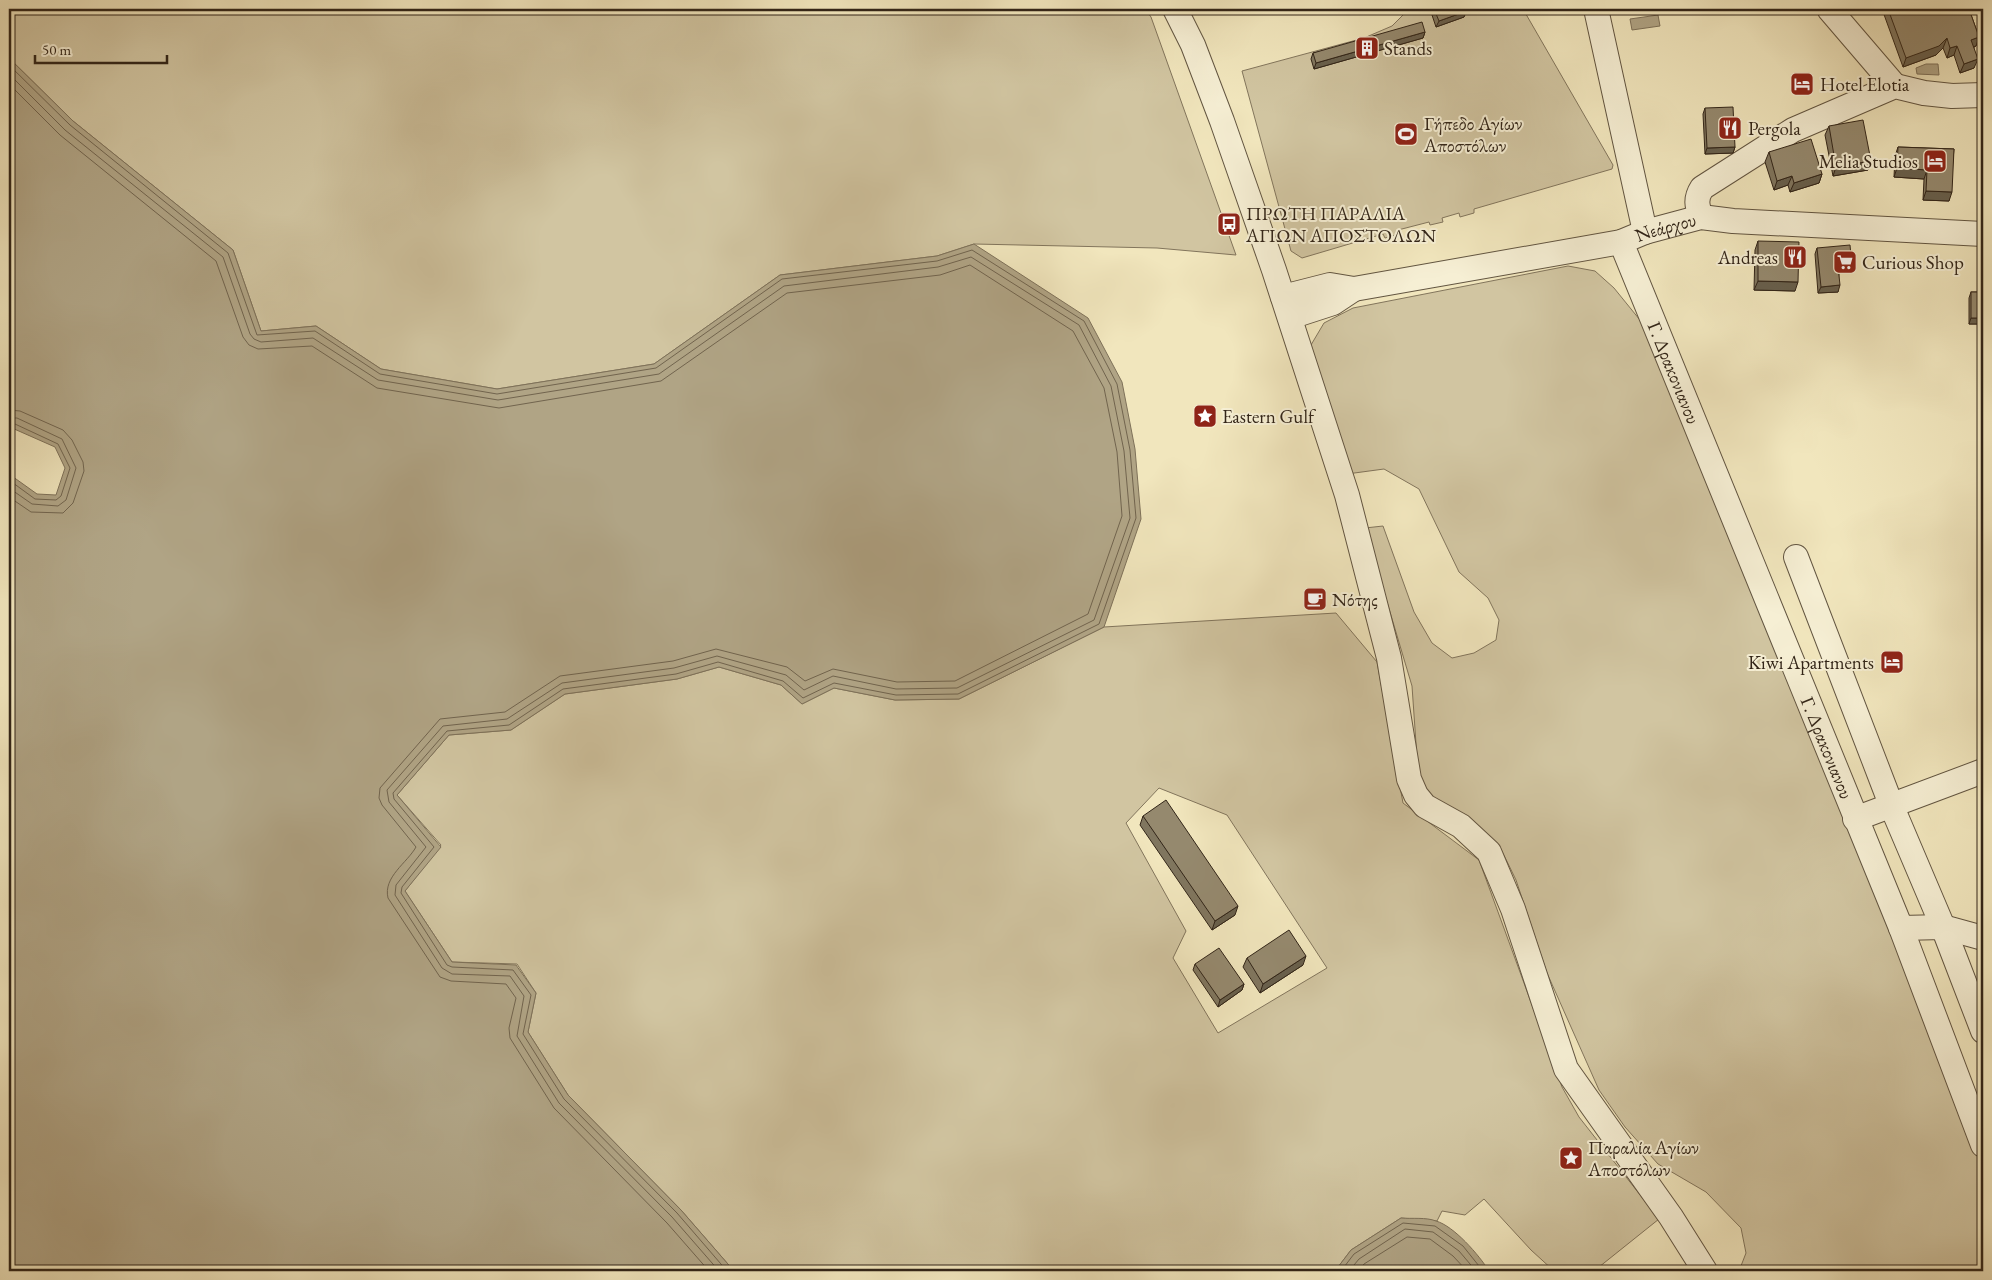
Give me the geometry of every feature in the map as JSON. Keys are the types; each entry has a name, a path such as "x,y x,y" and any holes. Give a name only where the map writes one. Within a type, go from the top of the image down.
{"street":[{"path":"1175,9 1199,62 1274,270 1347,495 1389,658 1409,779 1416,795 1425,806 1461,826 1489,852 1513,909 1566,1068 1671,1217 1706,1271"},
{"path":"1596,9 1645,232"},
{"path":"1828,9 1895,86 1924,93 1952,96 1983,95"},
{"path":"1701,217 1697,204 1698,195 1702,188 1793,130 1895,86"},
{"name":"Νεάρχου","path":"1286,307 1309,301 1330,285 1354,289 1621,242 1645,232 1701,217 1983,234"},
{"name":"Γ. Δρακονιανου","path":"1621,242 1901,928 1983,1145"},
{"path":"1274,270 1309,301 1297,341"},
{"path":"1796,557 1892,807 1943,927 1983,1031"},
{"path":"1855,819 1983,772"},
{"path":"1901,928 1943,927 1983,938"}],"shaded area":[{"path":"9,9 1145,9 1151,17 1236,255 1157,248 974,244 937,256 780,275 654,364 497,389 381,369 316,326 261,331 233,250 73,121 9,58"},
{"name":"Γήπεδο Αγίων Αποστόλων","path":"1409,9 1523,9 1613,165 1612,169 1474,209 1474,213 1460,217 1459,213 1442,218 1443,222 1430,225 1429,222 1398,230 1399,234 1385,238 1383,234 1302,258 1291,251 1242,71 1364,38 1392,26"},
{"path":"1568,266 1595,271 1614,288 1644,325 1963,1111 1983,1167 1983,1271 1739,1271 1746,1253 1741,1228 1706,1192 1658,1164 1625,1127 1599,1090 1547,973 1516,880 1499,845 1430,797 1418,772 1412,686 1365,528 1383,526 1414,612 1432,643 1452,658 1474,653 1496,640 1499,620 1488,598 1459,572 1419,489 1384,469 1347,474 1308,350 1324,323 1353,308"},
{"path":"1336,613 1377,662 1403,803 1479,860 1562,1087 1579,1117 1659,1219 1594,1271 1554,1271 1531,1250 1484,1199 1465,1215 1442,1211 1437,1221 1401,1218 1351,1250 1335,1271 734,1271 681,1210 568,1095 528,1032 536,993 517,964 452,962 405,891 441,845 397,795 449,735 511,730 565,694 677,679 719,667 781,685 802,704 834,688 895,700 959,699 1104,627","holes":["1159,788 1227,815 1327,968 1218,1033 1173,958 1186,931 1126,823"]}],"water":[{"path":"1658,15 1660,26 1632,30 1630,19"},
{"path":"9,58 73,121 233,250 261,331 316,326 381,369 497,389 654,364 780,275 937,256 974,244 1088,318 1122,382 1135,449 1141,519 1104,627 959,699 895,700 834,688 802,704 781,685 719,667 677,679 565,694 511,730 449,735 397,795 441,847 405,891 452,962 516,965 536,993 528,1032 568,1095 681,1210 734,1271 9,1271 9,474 37,494 56,495 65,468 55,447 12,428 9,436"},
{"path":"1926,64 1938,64 1939,75 1917,74 1916,68"},
{"path":"1401,1218 1428,1219 1443,1224 1466,1242 1489,1271 1335,1271 1351,1250"}],"building":[{"path":"1434,9 1466,9 1467,11 1439,21"},
{"path":"1888,9 1969,9 1979,37 1971,40 1978,59 1964,64 1957,46 1950,48 1947,38 1939,46 1906,58"},
{"path":"1422,22 1425,32 1316,63 1313,53"},
{"path":"1733,107 1735,147 1707,148 1705,108"},
{"path":"1863,120 1871,161 1836,167 1829,126"},
{"path":"1811,139 1822,174 1794,183 1792,176 1777,181 1769,152"},
{"path":"1898,147 1954,149 1952,192 1926,191 1927,170 1897,168"},
{"path":"1758,241 1799,242 1798,282 1758,281"},
{"path":"1850,245 1852,266 1838,267 1840,285 1821,287 1817,248"},
{"path":"1971,292 1983,292 1983,318 1971,318"},
{"path":"1166,800 1238,906 1215,921 1143,816"},
{"path":"1289,930 1306,956 1263,984 1247,958"},
{"path":"1219,948 1244,984 1220,1000 1195,964"}],"place":[{"name":"Stands","path":"1367,48"},
{"name":"Hotel Elotia","path":"1802,84"},
{"name":"Pergola","path":"1730,128"},
{"name":"Γήπεδο Αγίων Αποστόλων","path":"1406,134"},
{"name":"Melia Studios","path":"1935,161"},
{"name":"ΠΡΩΤΗ ΠΑΡΑΛΙΑ ΑΓΙΩΝ ΑΠΟΣΤΟΛΩΝ","path":"1229,224"},
{"name":"Andreas","path":"1795,257"},
{"name":"Curious Shop","path":"1845,262"},
{"name":"Eastern Gulf","path":"1205,416"},
{"name":"Νότης","path":"1315,599"},
{"name":"Kiwi Apartments","path":"1892,662"},
{"name":"Παραλία Αγίων Αποστόλων","path":"1571,1158"}]}
